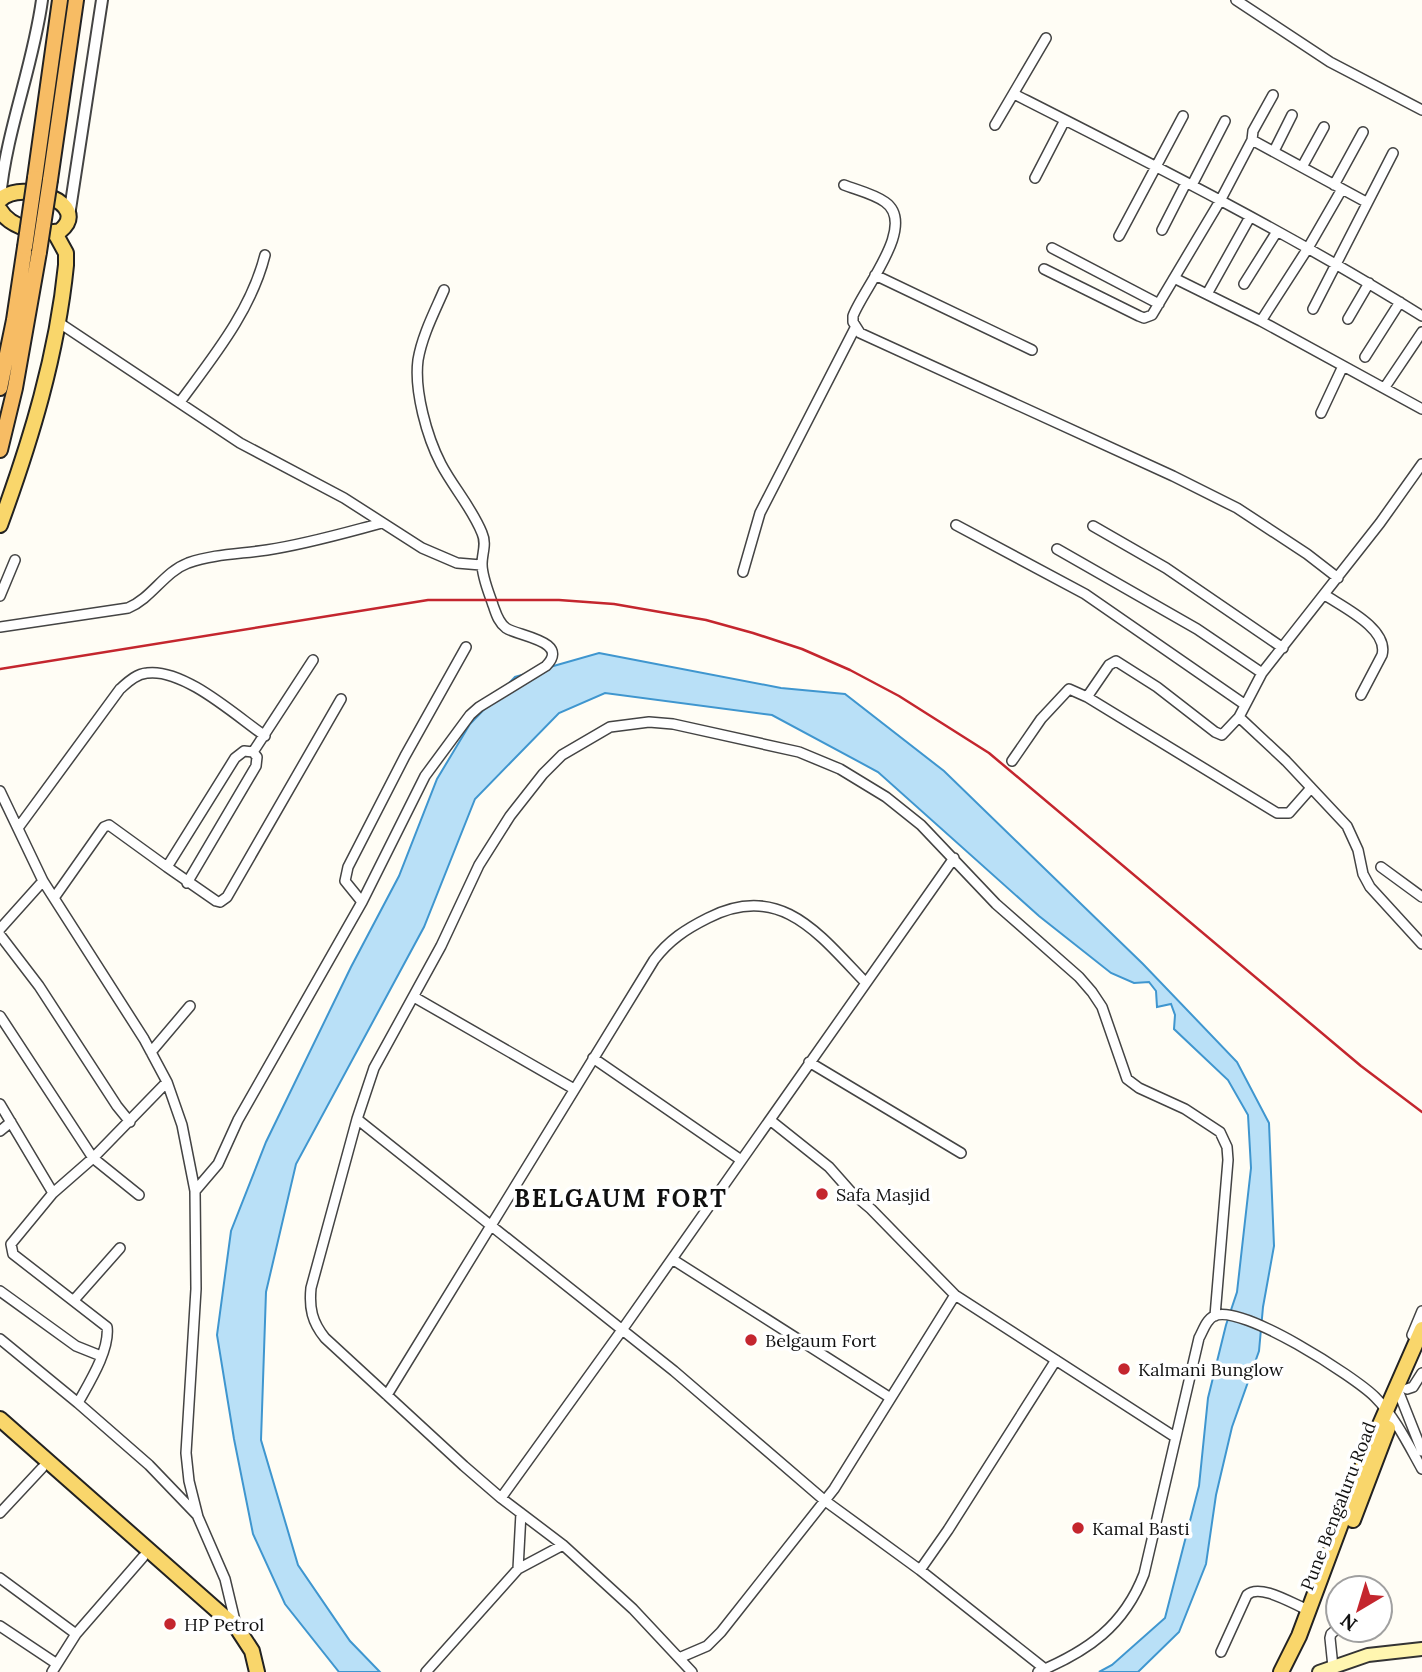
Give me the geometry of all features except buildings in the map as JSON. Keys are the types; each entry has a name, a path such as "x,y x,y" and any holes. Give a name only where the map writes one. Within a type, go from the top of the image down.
{"highway":[{"path":"0,450 18,375 40,252 42,179 60,0"},
{"path":"0,388 15,320 25,247 42,179 76,0"}],"main road":[{"path":"0,199 13,191 38,193 60,201 69,216 65,227 55,233 37,231 14,223 0,210"},
{"path":"0,230 14,223"},
{"path":"0,525 26,452 52,359 66,253 55,233"},
{"path":"1407,1384 1422,1329"},
{"path":"1281,1672 1299,1636 1367,1454 1422,1353"},
{"name":"Pune Bengaluru Road","path":"1290,1672 1317,1613 1389,1414"},
{"path":"0,1419 236,1633 252,1651 257,1672"},
{"path":"0,1432 143,1557 236,1633 248,1672"},
{"path":"1319,1672 1368,1655 1422,1649"}],"street":[{"path":"0,199 8,142 25,81 42,0"},
{"path":"69,216 102,0"},
{"path":"1236,0 1330,62 1422,110"},
{"path":"995,125 1046,38"},
{"path":"1014,93 1308,248 1422,316"},
{"path":"1044,269 1144,318 1152,315 1220,201 1273,95"},
{"path":"1274,151 1292,115"},
{"path":"1118,236 1183,116"},
{"path":"1035,178 1065,120"},
{"path":"1162,230 1225,121"},
{"path":"1302,167 1324,127"},
{"path":"1261,321 1308,248 1363,132"},
{"path":"1252,139 1366,202"},
{"path":"1312,309 1393,153"},
{"path":"844,185 883,200 897,219 897,228 891,243 856,307 853,322 855,328 867,338 1173,476 1237,508 1338,578"},
{"path":"1207,294 1250,217"},
{"path":"1244,284 1276,233"},
{"path":"1052,248 1159,304"},
{"path":"180,402 218,351 243,311 261,274 265,256"},
{"path":"875,275 1032,350"},
{"path":"1174,278 1261,321 1419,407 1422,397"},
{"path":"1349,318 1369,283"},
{"path":"195,1191 218,1164 238,1120 362,902 425,776 458,729 479,707 546,666 552,657 552,650 548,645 512,631 500,622 481,565 484,537 440,463 428,434 418,383 418,361 422,342 444,290"},
{"path":"1365,357 1400,302"},
{"path":"58,322 240,443 344,498 441,557 457,563 481,565"},
{"path":"743,572 760,513 855,328"},
{"path":"1384,387 1422,332"},
{"path":"1321,413 1343,366"},
{"path":"1087,697 1109,665 1116,661 1157,687 1219,735 1224,733 1239,717 1262,673 1338,578 1422,464"},
{"path":"0,626 128,608 144,600 173,571 184,564 222,554 315,541 382,523"},
{"path":"956,524 1085,594 1244,704"},
{"path":"1093,526 1166,568 1283,648"},
{"path":"1057,549 1196,629 1262,673"},
{"path":"0,596 15,560"},
{"path":"1325,594 1366,623 1381,640 1384,649 1382,655 1361,695"},
{"path":"362,902 345,881 348,867 405,756 466,647"},
{"path":"253,752 313,660"},
{"path":"18,828 120,689 131,679 147,673 164,673 201,690 264,736"},
{"path":"1012,761 1041,719 1067,690 1073,690 1277,813 1289,813 1311,788"},
{"path":"54,898 104,827 109,825 187,883 220,902 227,897 341,698"},
{"path":"1239,717 1347,826 1370,887 1422,944"},
{"path":"692,1672 633,1609 563,1545 501,1498 318,1329 312,1317 310,1303 311,1288 357,1119 374,1068 442,946 480,865 510,816 543,774 562,755 610,727 649,722 673,724 799,752 840,769 886,797 921,825 996,904 1079,977 1092,992 1105,1016 1127,1079 1139,1088 1185,1109 1220,1132 1227,1147 1228,1160 1215,1316"},
{"path":"167,867 235,758 244,751 253,752"},
{"path":"187,883 256,766 258,761 253,752"},
{"path":"0,791 43,881 152,1052 167,1082 182,1125 195,1191 196,1289 186,1453 189,1481 198,1517 225,1579 236,1633"},
{"path":"501,1498 954,858"},
{"path":"1381,867 1422,897"},
{"path":"0,929 43,881"},
{"path":"387,1395 593,1058 663,948 673,938 699,922 735,907 753,904 773,906 802,920 865,982"},
{"path":"0,936 20,959 130,1122"},
{"path":"414,997 574,1089"},
{"path":"152,1052 190,1006"},
{"path":"0,1016 93,1158 139,1195"},
{"path":"593,1058 741,1160"},
{"path":"810,1062 961,1153"},
{"path":"78,1403 101,1356 108,1333 107,1327 13,1254 11,1249 15,1238 53,1193 130,1122 167,1082"},
{"path":"0,1104 53,1193"},
{"path":"357,1119 674,1371 824,1500 920,1570 1041,1670 1090,1646 1121,1616 1135,1597 1144,1574 1199,1338 1206,1324 1215,1316 1224,1315 1244,1320 1276,1333 1348,1375 1389,1414 1422,1469"},
{"path":"770,1120 829,1167 955,1295 1175,1437"},
{"path":"0,1131 11,1122"},
{"path":"74,1300 120,1248"},
{"path":"672,1259 889,1397"},
{"path":"0,1291 60,1336 101,1356"},
{"path":"679,1658 707,1646 721,1632 834,1489 955,1295"},
{"path":"1422,1311 1398,1373 1407,1384 1411,1427 1422,1451"},
{"path":"0,1339 149,1465 198,1517"},
{"path":"920,1570 1055,1360"},
{"path":"0,1513 42,1468"},
{"path":"518,1569 521,1513"},
{"path":"426,1672 518,1569 563,1545"},
{"path":"0,1626 55,1668 76,1634 143,1557"},
{"path":"0,1578 76,1634"},
{"path":"1221,1652 1251,1591 1262,1590 1308,1610"},
{"path":"1331,1644 1333,1667"}],"water":[{"path":"599,653 781,688 845,694 944,771 1143,964 1237,1062 1269,1123 1274,1246 1263,1307 1259,1351 1232,1427 1216,1495 1206,1564 1179,1632 1138,1672 1099,1672 1112,1665 1165,1618 1199,1486 1208,1398 1237,1292 1251,1168 1248,1115 1228,1080 1174,1029 1175,1015 1171,1004 1157,1007 1156,991 1149,982 1134,983 1111,973 1039,916 878,772 772,715 605,693 559,713 475,799 424,927 296,1164 266,1292 261,1440 298,1565 350,1641 380,1672 339,1672 285,1604 253,1534 217,1335 231,1231 266,1142 351,967 399,876 437,779 470,724 515,677"}],"railway":[{"path":"0,669 428,600 559,600 614,604 706,620 753,633 802,649 850,670 899,696 989,753 1361,1066 1422,1112"}],"place":[{"name":"Safa Masjid","path":"822,1194"},
{"name":"Belgaum Fort","path":"751,1340"},
{"name":"Kalmani Bunglow","path":"1124,1369"},
{"name":"Kamal Basti","path":"1078,1528"},
{"name":"HP Petrol","path":"170,1624"}],"district":[{"name":"BELGAUM FORT","path":"621,1198"}]}
